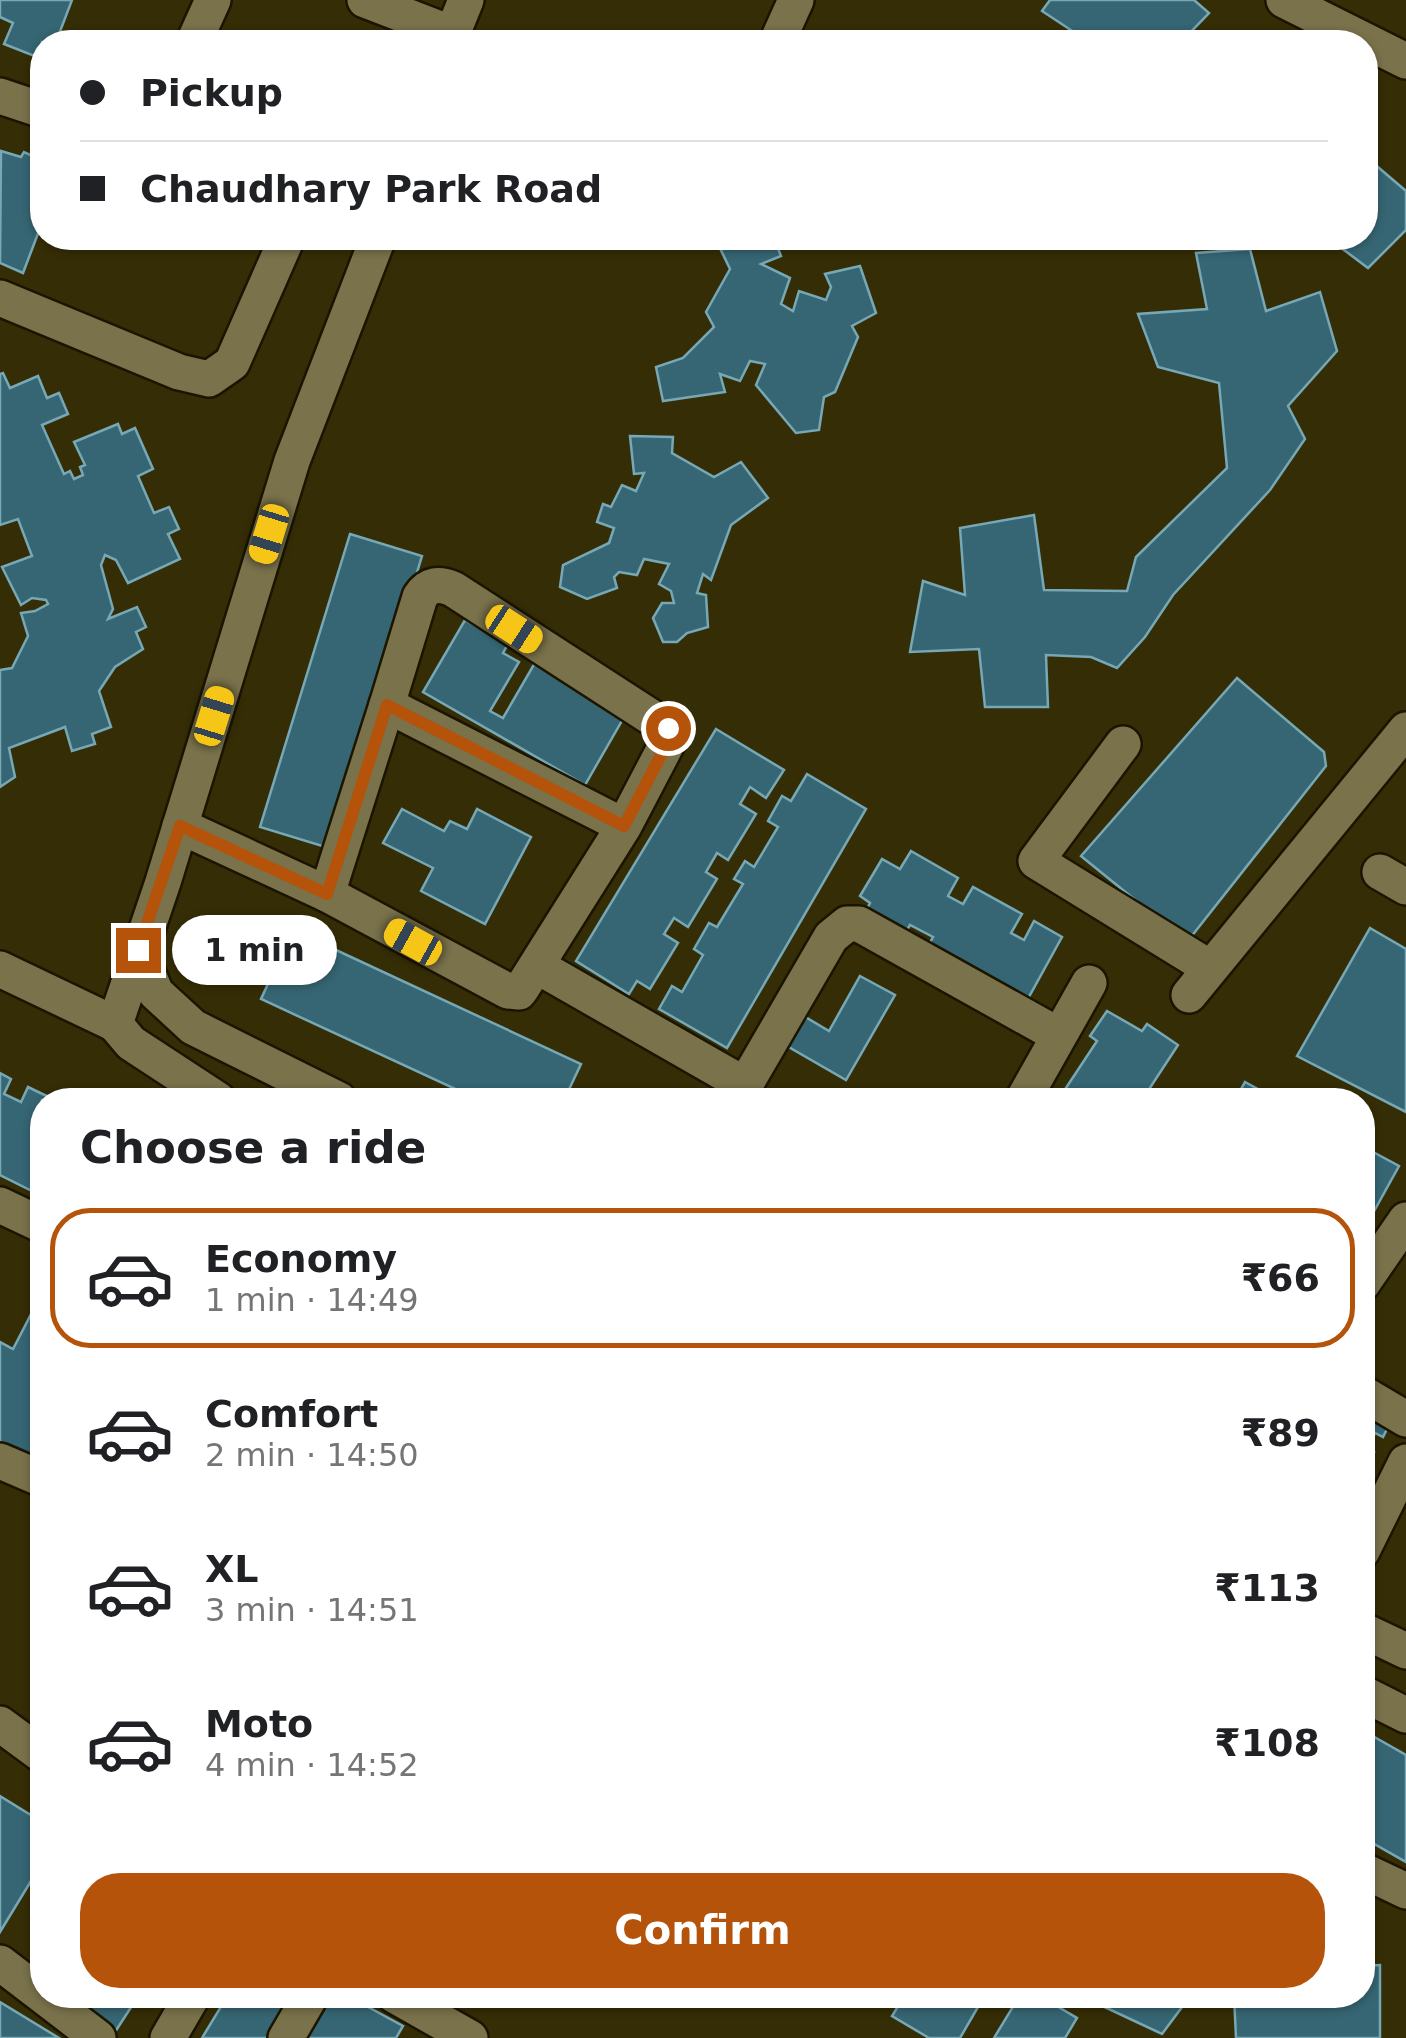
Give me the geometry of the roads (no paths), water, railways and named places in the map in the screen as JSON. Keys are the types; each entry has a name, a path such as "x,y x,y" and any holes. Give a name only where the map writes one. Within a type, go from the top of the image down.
{"street":[{"path":"199,30 213,0"},
{"path":"365,0 433,30"},
{"path":"454,30 466,0"},
{"path":"782,30 796,0"},
{"path":"1284,0 1344,30"},
{"path":"1378,47 1406,61"},
{"path":"0,96 30,106"},
{"path":"0,298 179,372 210,379 232,363 282,250"},
{"path":"115,1024 292,461 373,250"},
{"path":"180,826 327,894 508,992 522,988 624,826 670,738 670,730 452,589 436,585 424,590 327,894"},
{"path":"387,705 624,826"},
{"path":"1124,744 1036,861 1199,981 1406,730"},
{"path":"760,1088 831,937 847,924 859,924 1058,1035"},
{"path":"138,950 156,993 194,1027 316,1088"},
{"path":"537,966 751,1088"},
{"path":"0,969 115,1024 131,1043 200,1088"},
{"path":"1029,1088 1089,983"},
{"path":"1,1209 30,1220"},
{"path":"1375,1265 1406,1220"},
{"path":"1375,1401 1406,1419"},
{"path":"0,1461 30,1473"},
{"path":"1375,1525 1406,1462"},
{"path":"1375,1636 1406,1650"},
{"path":"1375,1700 1406,1715"},
{"path":"0,1724 30,1746"},
{"path":"1375,1876 1406,1891"},
{"path":"0,1963 30,1986"},
{"path":"59,2008 98,2038"},
{"path":"168,2038 185,2008"},
{"path":"286,2038 303,2008"},
{"path":"415,2008 460,2036"}]}
